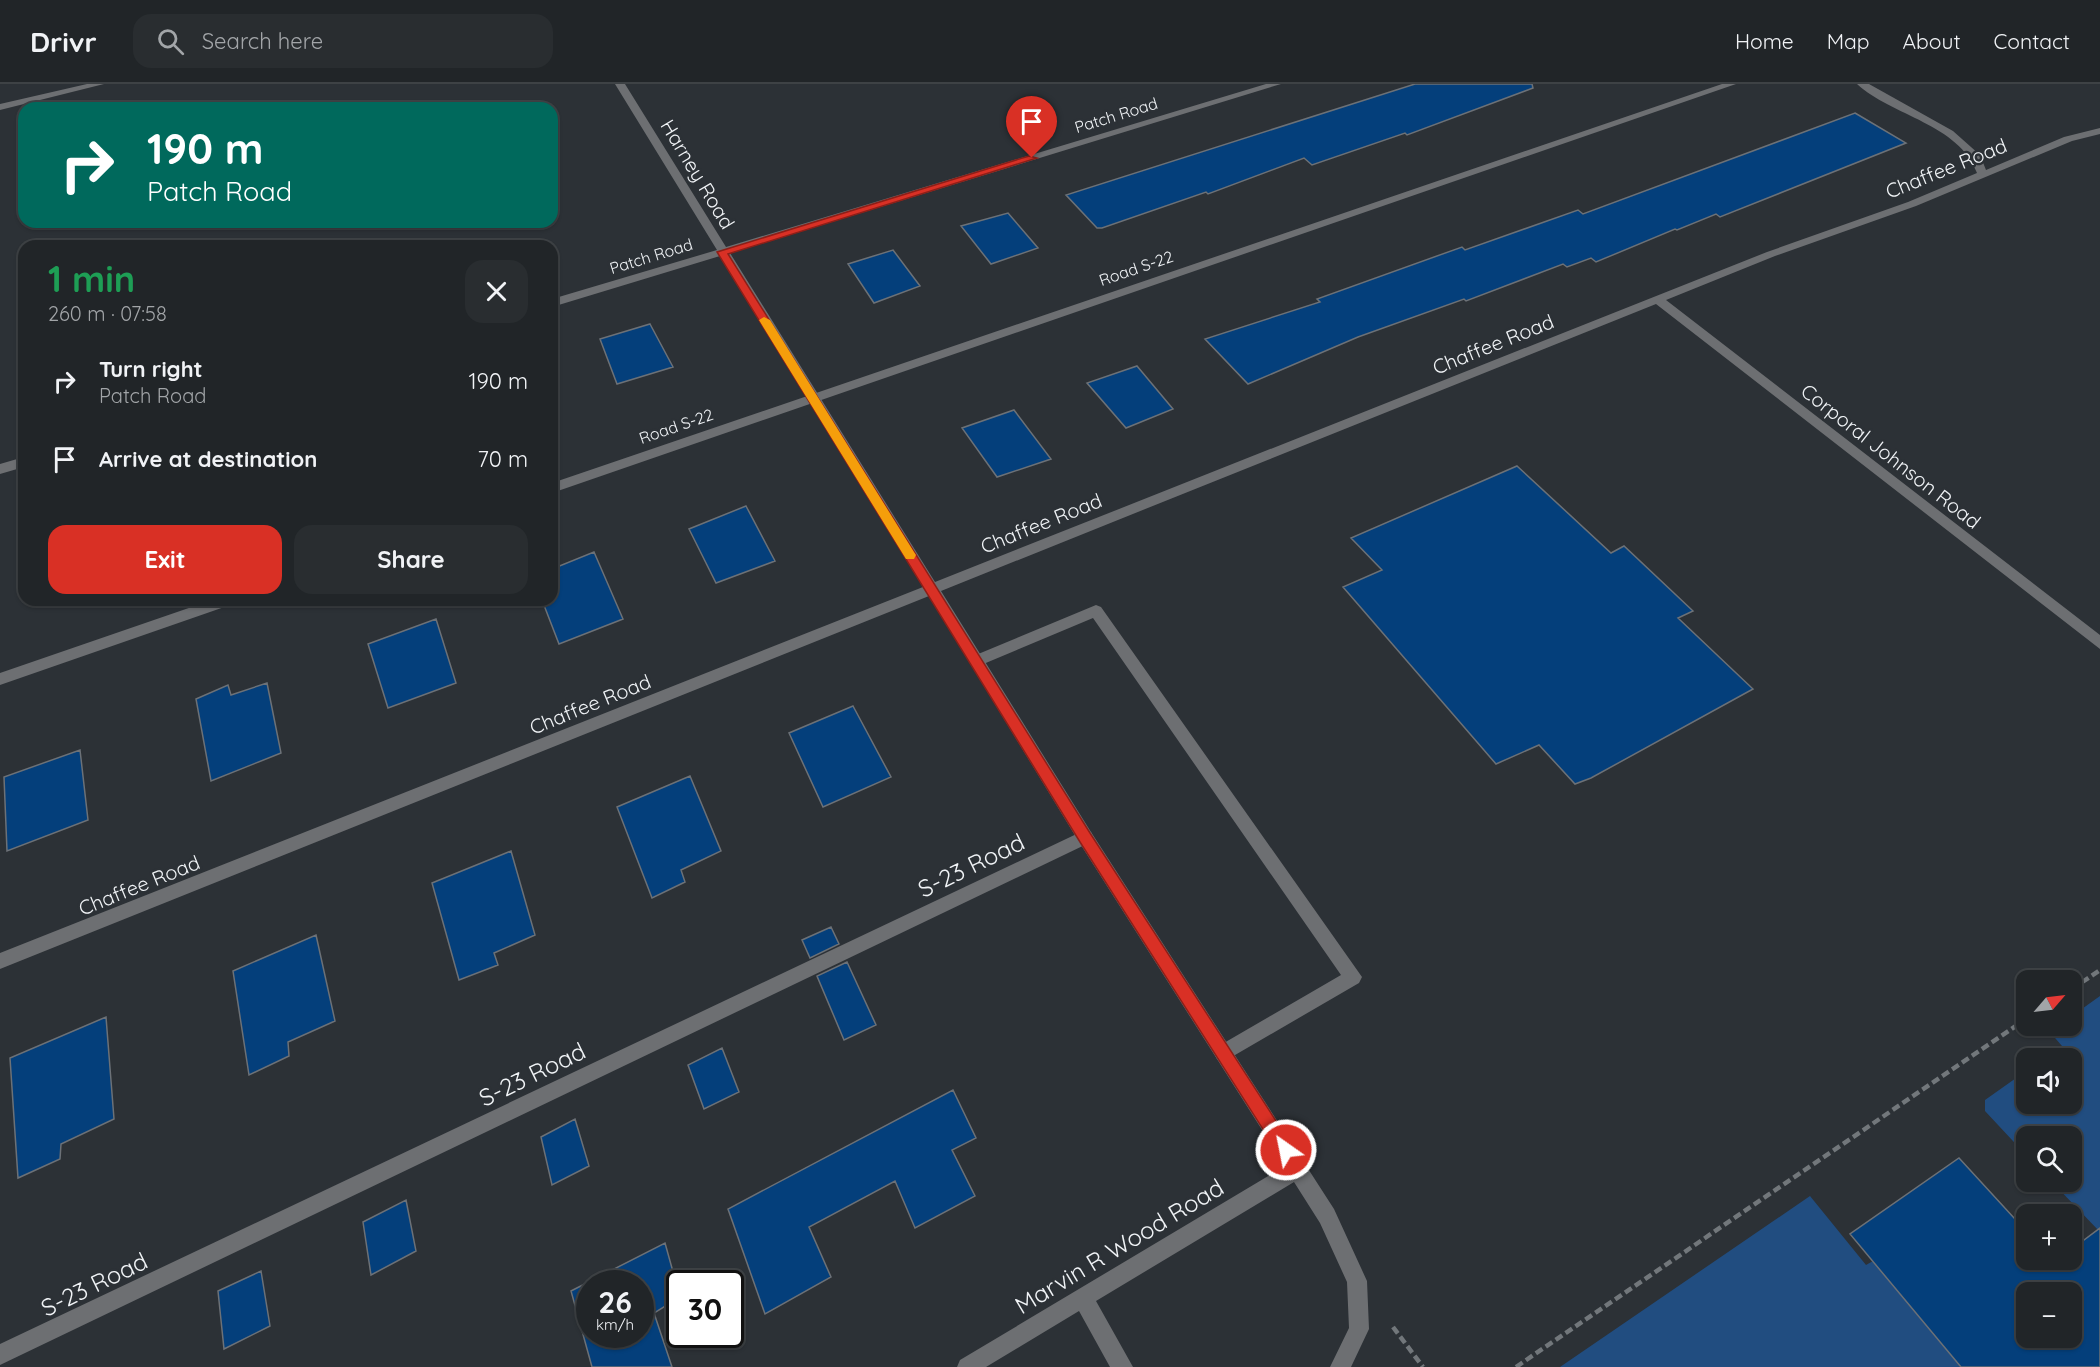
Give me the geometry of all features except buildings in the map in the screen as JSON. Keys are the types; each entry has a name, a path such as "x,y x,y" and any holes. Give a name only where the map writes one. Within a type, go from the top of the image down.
{"street":[{"path":"0,106 99,84"},
{"name":"Harney Road","path":"620,84 1085,837 1327,1216 1357,1281 1359,1329 1340,1367"},
{"name":"Patch Road","path":"558,301 1276,84"},
{"name":"Road S-22","path":"558,486 1731,84"},
{"path":"1863,84 1949,134 1976,157 1982,174"},
{"name":"Chaffee Road","path":"0,961 1657,299 1771,254 1912,204 2068,139 2100,131"},
{"name":"Corporal Johnson Road","path":"1657,299 2100,643"},
{"path":"0,469 18,464"},
{"path":"0,679 211,606"},
{"path":"976,661 1096,611 1353,977 1223,1053"},
{"name":"S-23 Road","path":"0,1355 1085,837"},
{"name":"Marvin R Wood Road","path":"967,1367 1298,1169"},
{"path":"1083,1298 1123,1367"}],"path":[{"path":"2082,982 2100,970"},
{"path":"1516,1367 2016,1026"}],"shaded area":[{"path":"2100,996 2100,1232 2082,1213 2082,1204 2073,1204 2062,1192 2082,1192 2082,1126 2016,1126 2016,1144 1985,1111 1985,1100 2016,1078 2016,1114 2082,1114 2082,1048 2059,1048 2062,1046 2053,1036 2082,1036 2082,1009"},
{"path":"1810,1196 1866,1265 1873,1261 1961,1367 1560,1367"}],"slow traffic":[{"path":"764,320 910,555"}],"route":[{"path":"1032,158 722,252 1085,837 1286,1150"}]}
